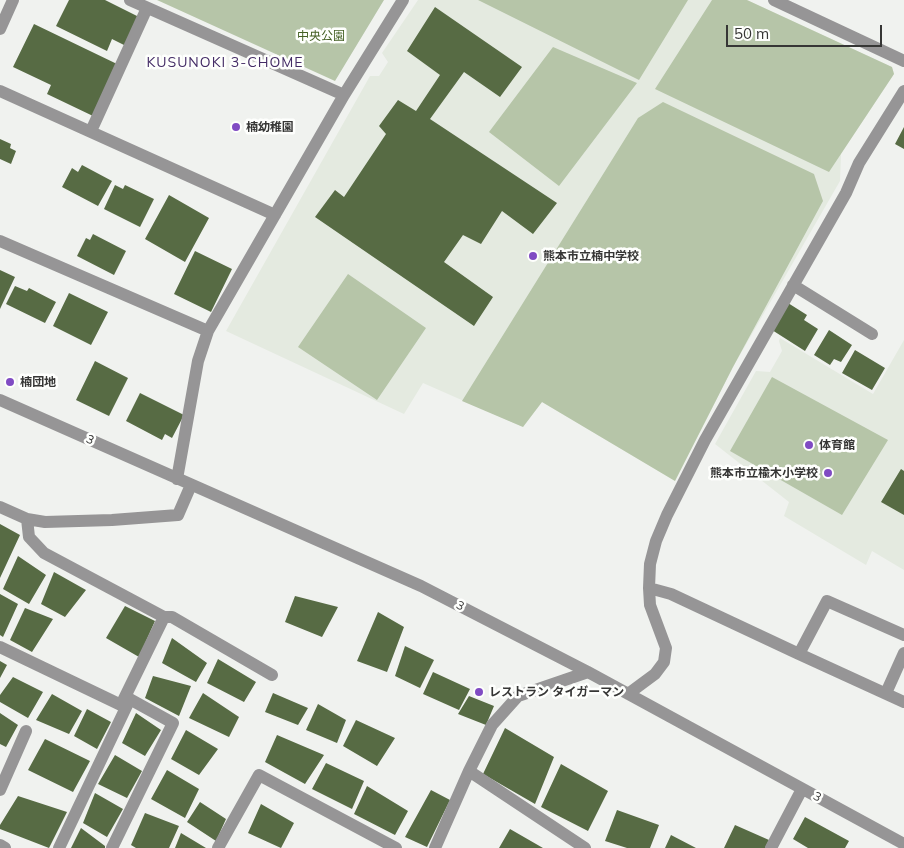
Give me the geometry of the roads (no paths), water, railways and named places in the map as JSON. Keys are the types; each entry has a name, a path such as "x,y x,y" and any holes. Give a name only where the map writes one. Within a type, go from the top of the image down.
{"street":[{"path":"0,29 13,0"},
{"path":"130,0 344,95"},
{"path":"177,479 198,361 208,331 344,95 403,0"},
{"path":"774,0 904,61"},
{"path":"91,131 147,8"},
{"path":"0,91 275,215"},
{"path":"628,694 655,674 664,662 666,648 650,605 649,588 652,557 666,515 706,440 846,193 859,163 904,91"},
{"path":"0,240 208,331"},
{"path":"793,285 872,334"},
{"name":"3","path":"0,400 420,586 588,672 904,844"},
{"path":"0,507 27,519 46,522 178,515 191,485"},
{"path":"27,519 29,537 44,553 164,617 172,616 272,675"},
{"path":"649,588 671,594 904,702"},
{"path":"799,654 827,601 904,635"},
{"path":"59,848 164,617"},
{"path":"0,647 121,705 128,698"},
{"path":"886,693 904,653"},
{"path":"435,848 469,771 492,725 518,696 588,672"},
{"path":"112,848 173,723 128,698"},
{"path":"0,790 26,731"},
{"path":"469,771 585,848"},
{"path":"218,848 259,775 396,848"},
{"path":"771,848 802,789"},
{"path":"0,845 5,848"}],"place":[{"name":"楠幼稚園","path":"236,127"},
{"name":"熊本市立楠中学校","path":"533,256"},
{"name":"楠団地","path":"10,382"},
{"name":"体育館","path":"809,445"},
{"name":"熊本市立楡木小学校","path":"828,473"},
{"name":"レストラン タイガーマン","path":"479,692"}],"district":[{"name":"KUSUNOKI 3-CHOME","path":"225,63"}],"park label":[{"name":"中央公園","path":"321,36"}]}
